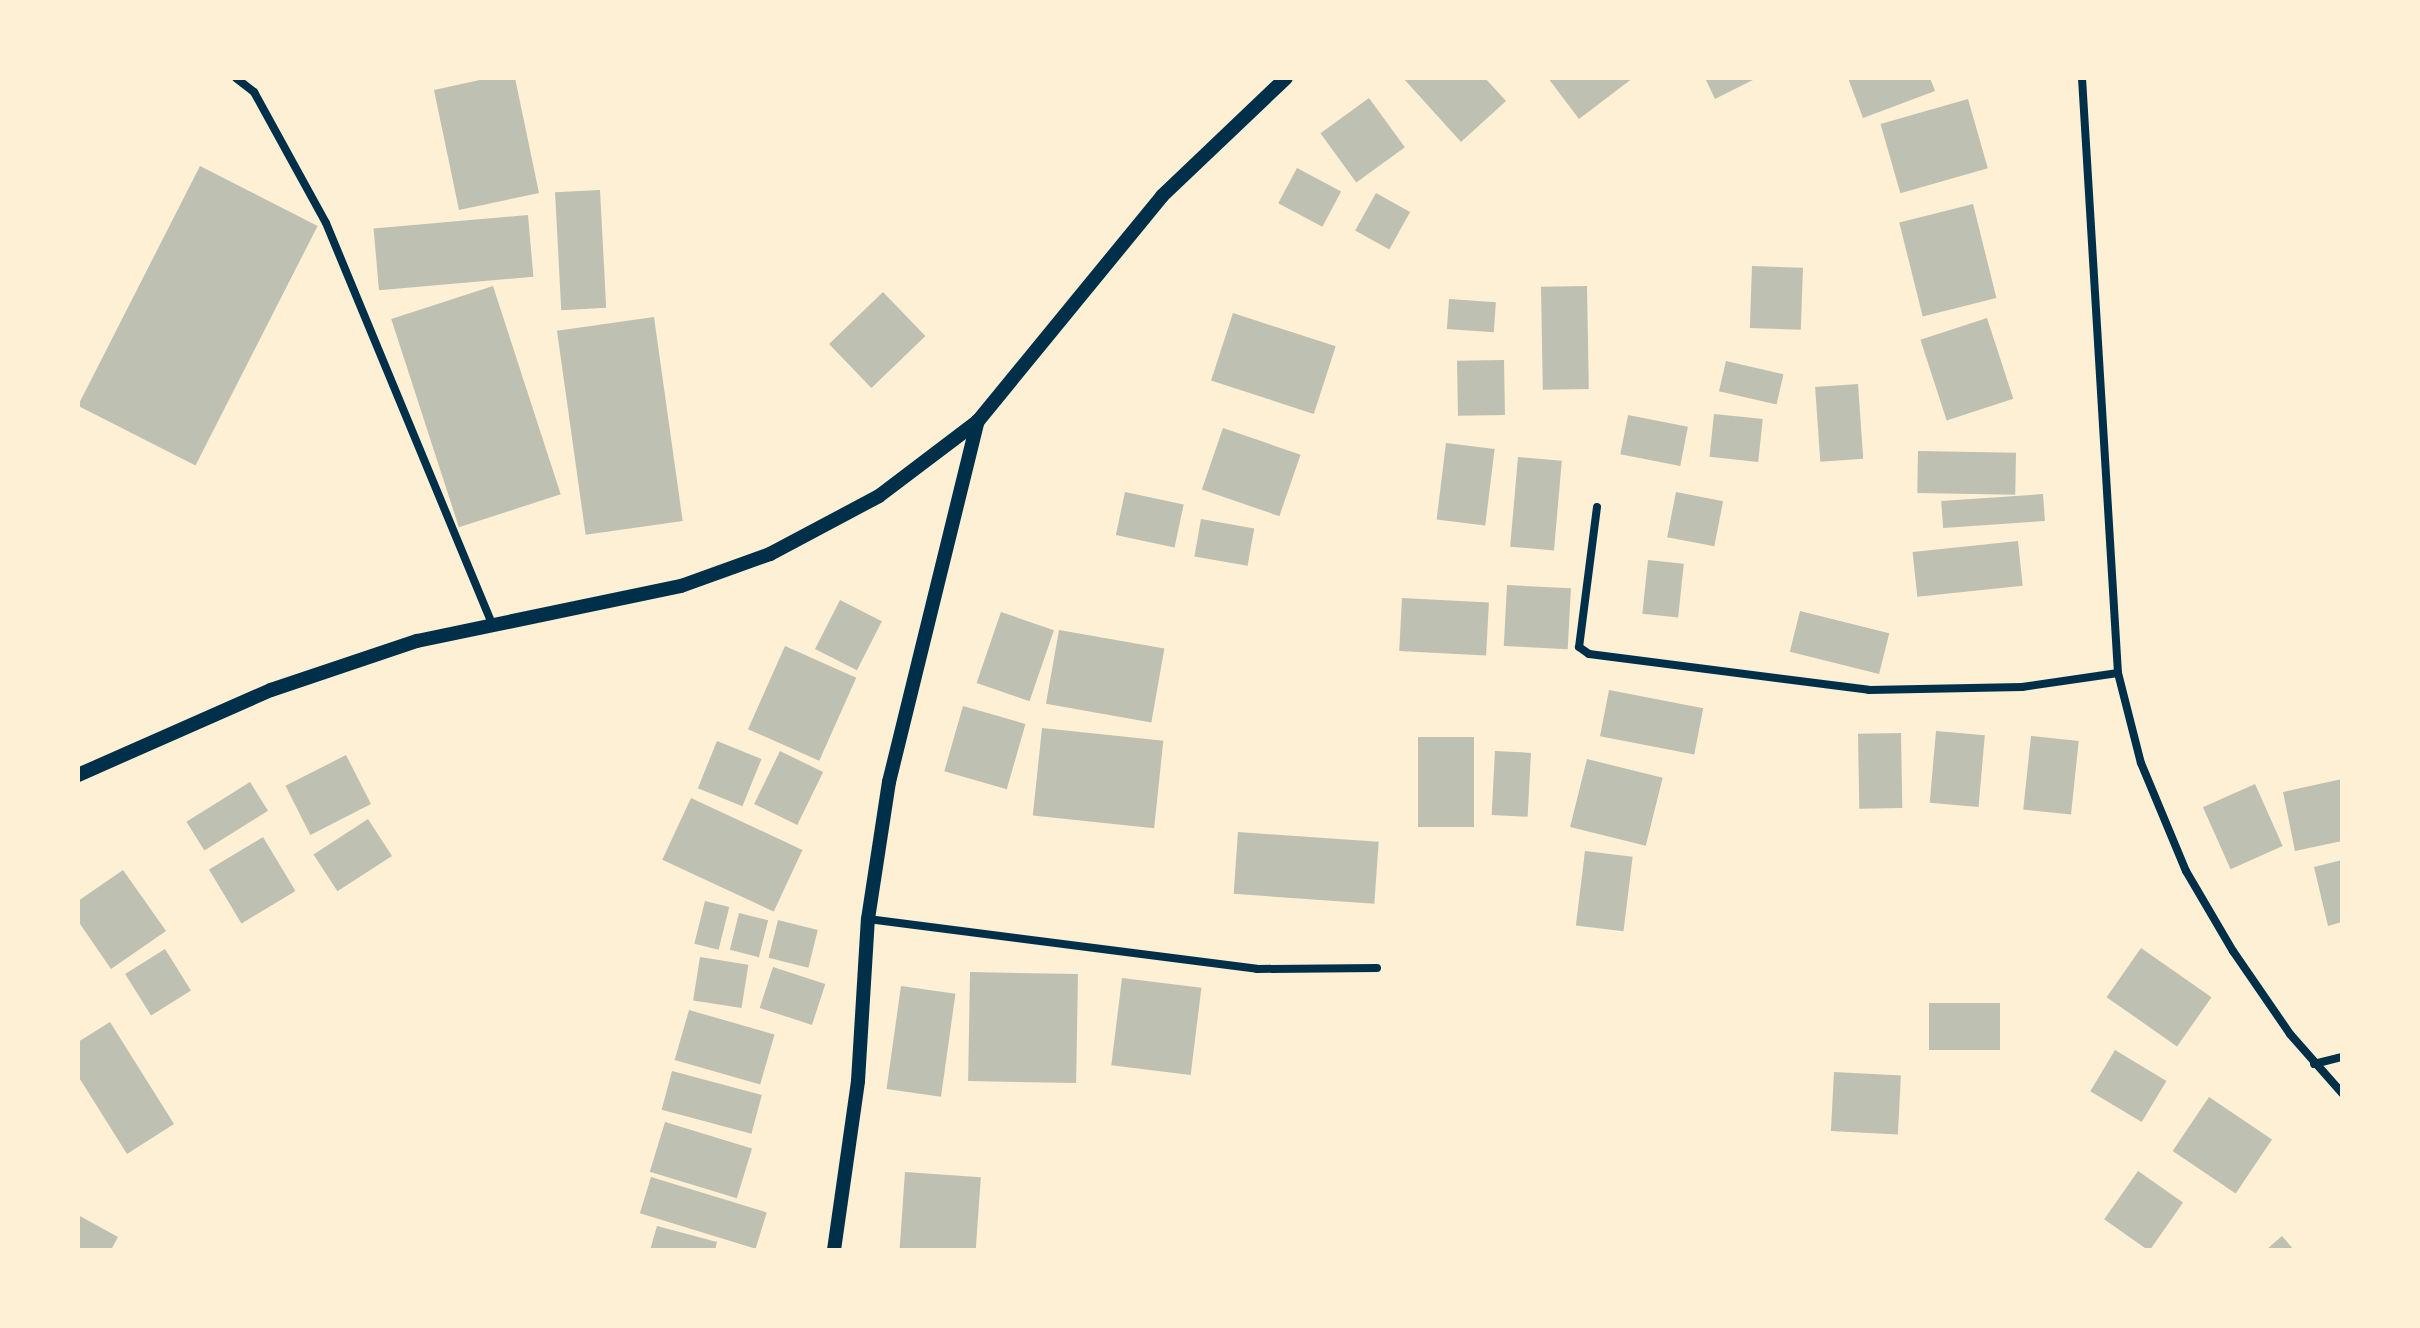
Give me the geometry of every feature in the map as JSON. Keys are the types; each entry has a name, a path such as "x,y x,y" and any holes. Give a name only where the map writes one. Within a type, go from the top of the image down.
{"street":[{"path":"236,78 254,92 326,223 477,575 493,626"},
{"path":"78,775 271,690 417,641 681,586 770,554 879,496 978,421 1162,196 1286,78"},
{"path":"2082,78 2118,673 2141,763 2186,871 2233,951 2314,1064 2342,1093"},
{"path":"834,1250 858,1081 868,919 889,782 978,421"},
{"path":"1597,507 1579,647 1589,654 1869,690 2022,687 2118,673"},
{"path":"868,919 1257,969 1377,968"},
{"path":"2314,1064 2342,1057"}],"building":[{"path":"489,78 515,78 539,193 459,210 434,90"},
{"path":"1403,78 1485,78 1506,101 1461,142"},
{"path":"1548,78 1633,78 1579,119"},
{"path":"1705,78 1757,78 1715,99"},
{"path":"1848,78 1930,78 1935,91 1863,118"},
{"path":"1369,98 1405,147 1356,183 1320,133"},
{"path":"1968,99 1988,168 1900,193 1881,124"},
{"path":"200,166 318,226 195,466 78,405"},
{"path":"1297,168 1341,191 1322,227 1278,203"},
{"path":"600,190 606,308 561,310 555,192"},
{"path":"1376,193 1410,212 1389,250 1355,231"},
{"path":"1973,204 1996,298 1923,317 1899,222"},
{"path":"528,215 533,277 379,290 374,229"},
{"path":"1752,266 1803,268 1801,330 1750,328"},
{"path":"493,286 561,494 459,527 391,319"},
{"path":"1587,286 1589,389 1543,390 1541,287"},
{"path":"883,292 925,336 871,388 829,344"},
{"path":"1449,299 1496,302 1494,332 1447,329"},
{"path":"1233,313 1336,346 1314,414 1211,381"},
{"path":"654,317 683,521 586,535 557,331"},
{"path":"1987,318 2013,399 1947,420 1920,340"},
{"path":"1504,360 1505,415 1458,416 1457,361"},
{"path":"1726,361 1783,374 1777,404 1719,391"},
{"path":"1858,384 1863,459 1820,462 1815,387"},
{"path":"1714,414 1763,419 1758,462 1710,457"},
{"path":"1628,415 1688,427 1680,466 1620,454"},
{"path":"1223,428 1301,455 1279,516 1202,489"},
{"path":"1446,443 1495,449 1485,525 1437,519"},
{"path":"1918,451 2016,453 2015,495 1917,493"},
{"path":"1518,457 1562,461 1554,550 1510,547"},
{"path":"1125,492 1184,504 1175,548 1116,535"},
{"path":"1676,492 1723,501 1714,546 1667,537"},
{"path":"2043,494 2045,521 1943,528 1941,501"},
{"path":"1201,519 1254,528 1248,566 1194,556"},
{"path":"2018,541 2023,586 1917,597 1913,552"},
{"path":"1648,560 1684,564 1678,617 1642,614"},
{"path":"1507,585 1571,588 1568,649 1504,646"},
{"path":"1402,598 1489,603 1486,655 1399,651"},
{"path":"840,600 882,621 857,670 815,649"},
{"path":"1800,611 1889,633 1879,674 1790,652"},
{"path":"1001,612 1054,630 1030,701 977,683"},
{"path":"1059,630 1164,649 1151,722 1046,704"},
{"path":"785,646 856,678 819,761 748,729"},
{"path":"1609,690 1703,708 1694,754 1600,736"},
{"path":"963,706 1025,724 1007,789 944,771"},
{"path":"1042,728 1163,741 1154,828 1033,816"},
{"path":"1936,731 1985,735 1979,807 1930,803"},
{"path":"1901,733 1902,808 1859,809 1858,734"},
{"path":"2031,736 2079,741 2071,815 2023,810"},
{"path":"1418,737 1474,737 1474,827 1418,827"},
{"path":"717,741 762,759 742,806 698,788"},
{"path":"780,751 823,772 797,825 754,804"},
{"path":"1495,751 1531,753 1528,817 1492,815"},
{"path":"346,755 371,804 310,835 285,786"},
{"path":"1587,759 1663,778 1646,846 1570,827"},
{"path":"2342,779 2342,841 2295,851 2283,792"},
{"path":"250,782 268,811 204,851 186,822"},
{"path":"2255,784 2283,846 2231,869 2203,807"},
{"path":"691,798 802,850 774,912 662,860"},
{"path":"368,819 392,856 337,891 313,854"},
{"path":"1238,832 1379,842 1374,904 1234,894"},
{"path":"263,837 295,891 241,923 209,869"},
{"path":"1585,851 1633,857 1624,931 1576,925"},
{"path":"2342,860 2342,922 2328,926 2314,867"},
{"path":"123,870 166,931 111,969 78,921 78,901"},
{"path":"705,901 729,907 719,950 694,944"},
{"path":"739,913 768,920 759,957 730,950"},
{"path":"778,920 818,930 808,968 769,958"},
{"path":"2141,948 2211,997 2177,1046 2107,997"},
{"path":"165,949 191,991 151,1015 125,974"},
{"path":"700,957 748,965 742,1008 693,1000"},
{"path":"773,967 825,984 812,1025 760,1008"},
{"path":"970,972 1078,974 1076,1083 968,1081"},
{"path":"1122,978 1201,988 1191,1075 1111,1065"},
{"path":"901,986 955,994 941,1097 887,1089"},
{"path":"1929,1003 2000,1003 2000,1050 1929,1050"},
{"path":"689,1010 775,1035 760,1085 675,1060"},
{"path":"110,1022 174,1124 127,1154 78,1076 78,1042"},
{"path":"2115,1050 2166,1081 2142,1122 2090,1091"},
{"path":"672,1071 762,1095 751,1134 662,1110"},
{"path":"1834,1072 1901,1076 1898,1134 1831,1131"},
{"path":"2209,1097 2272,1139 2236,1193 2173,1151"},
{"path":"665,1122 752,1149 737,1198 650,1172"},
{"path":"2138,1171 2183,1203 2150,1250 2104,1219"},
{"path":"905,1172 981,1177 976,1250 900,1250"},
{"path":"651,1177 767,1212 756,1249 640,1213"},
{"path":"78,1215 118,1237 111,1250 78,1250"},
{"path":"657,1226 717,1242 715,1250 650,1250"},
{"path":"2282,1236 2294,1250 2266,1250"}]}
